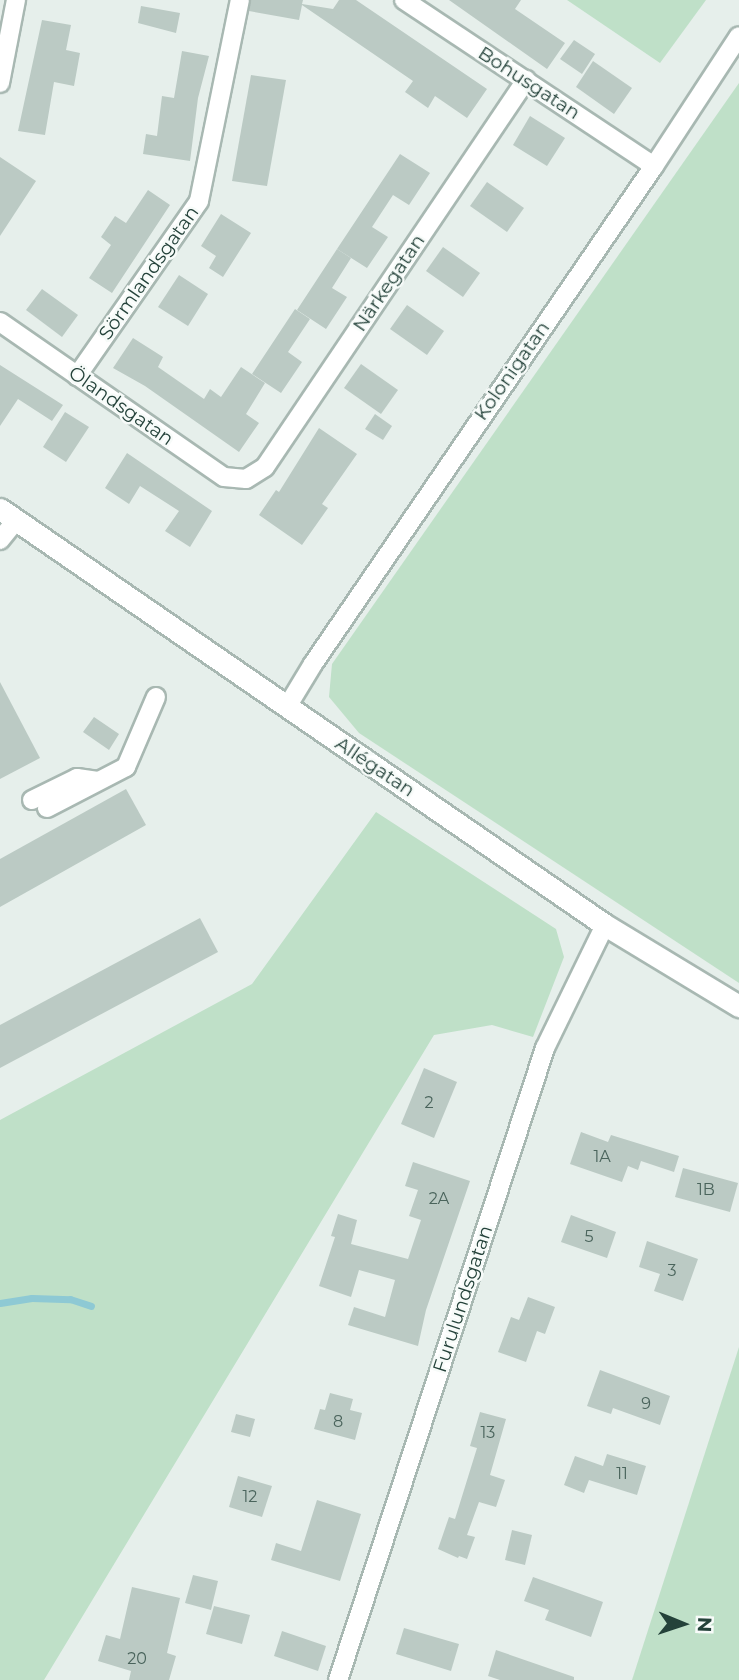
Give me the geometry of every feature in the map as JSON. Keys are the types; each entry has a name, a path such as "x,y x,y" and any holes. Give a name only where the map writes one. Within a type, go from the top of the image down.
{"street":[{"path":"0,83 16,0"},
{"name":"Sörmlandsgatan","path":"77,376 200,201 240,0"},
{"name":"Bohusgatan","path":"404,0 654,166"},
{"name":"Kolonigatan","path":"287,707 313,664 654,166 739,36"},
{"name":"Närkegatan","path":"246,479 265,467 526,80"},
{"name":"Ölandsgatan","path":"0,322 224,477 246,479"},
{"name":"Allégatan","path":"0,540 8,515 605,925 739,1006"},
{"path":"40,804 126,767 156,697"},
{"name":"Furulundsgatan","path":"338,1680 545,1048 605,925"}],"green space":[{"path":"567,0 706,0 660,63"},
{"path":"739,83 739,983 359,733 329,697 332,664"},
{"path":"376,812 556,929 564,957 533,1037 492,1025 434,1035 44,1680 0,1680 0,1120 252,984"},
{"path":"739,1347 739,1680 632,1680"}],"building":[{"path":"251,0 303,0 302,4 333,9 339,0 356,0 487,89 467,118 435,96 428,108 405,92 413,81 302,5 299,20 249,11"},
{"path":"449,0 521,0 515,9 565,43 547,69"},
{"path":"141,6 180,13 176,33 138,23"},
{"path":"42,20 71,25 66,50 80,53 74,86 54,82 45,135 18,131"},
{"path":"574,40 595,54 582,74 560,59"},
{"path":"182,51 209,56 198,98 190,161 143,154 146,134 157,136 162,96 174,98"},
{"path":"593,61 632,88 614,114 576,87"},
{"path":"251,75 286,80 267,186 232,181"},
{"path":"530,116 565,138 547,166 513,145"},
{"path":"400,154 430,173 409,205 393,195 372,227 388,237 367,268 337,249"},
{"path":"0,157 36,181 0,236"},
{"path":"487,182 524,208 507,232 470,206"},
{"path":"148,190 170,205 112,293 89,278 111,245 101,237 115,216 126,223"},
{"path":"221,214 251,233 223,277 209,268 216,256 201,246"},
{"path":"443,247 480,273 463,297 426,271"},
{"path":"337,249 351,258 332,288 347,297 326,329 297,310"},
{"path":"179,275 208,294 188,326 158,307"},
{"path":"42,289 78,315 62,337 26,310"},
{"path":"407,305 444,331 427,355 390,329"},
{"path":"295,309 310,319 288,352 302,362 281,393 252,374"},
{"path":"133,338 163,357 158,367 204,399 210,389 221,397 241,367 265,383 246,414 259,423 239,452 145,386 113,368"},
{"path":"361,364 398,390 381,414 344,388"},
{"path":"0,365 63,405 52,421 18,399 0,426"},
{"path":"65,412 89,427 66,462 43,447"},
{"path":"375,414 392,426 383,440 365,429"},
{"path":"319,428 357,454 322,504 328,508 302,545 259,515 276,490 279,492"},
{"path":"127,453 212,511 190,547 165,531 179,511 140,486 129,504 105,488"},
{"path":"0,682 40,758 0,779"},
{"path":"94,717 119,734 109,750 83,732"},
{"path":"126,789 146,825 0,907 0,859"},
{"path":"200,918 218,952 0,1068 0,1025"},
{"path":"424,1068 457,1082 434,1138 401,1124"},
{"path":"581,1132 608,1142 611,1135 679,1156 674,1172 641,1161 638,1170 628,1166 622,1182 570,1164"},
{"path":"413,1162 470,1181 426,1310 418,1346 348,1325 354,1307 385,1317 395,1280 359,1270 351,1297 319,1286 335,1237 331,1236 338,1214 357,1220 351,1244 408,1259 421,1220 409,1216 418,1190 405,1186"},
{"path":"683,1168 738,1183 730,1212 675,1197"},
{"path":"571,1215 616,1232 607,1258 561,1242"},
{"path":"647,1241 698,1259 683,1301 654,1291 660,1274 639,1267"},
{"path":"528,1297 555,1307 545,1334 537,1331 526,1362 498,1352 511,1317 519,1320"},
{"path":"600,1370 670,1396 660,1425 613,1408 611,1414 587,1406"},
{"path":"330,1393 353,1399 350,1410 362,1413 355,1440 314,1429 320,1409 325,1410"},
{"path":"480,1412 506,1419 490,1475 505,1480 496,1507 479,1502 467,1535 475,1537 467,1559 458,1558 438,1549 449,1517 455,1519 477,1448 470,1446"},
{"path":"236,1414 255,1419 250,1437 231,1432"},
{"path":"607,1454 646,1466 637,1495 589,1480 584,1493 564,1485 575,1456 603,1466"},
{"path":"238,1476 272,1486 262,1517 229,1507"},
{"path":"317,1500 361,1514 340,1581 271,1560 276,1543 301,1551"},
{"path":"512,1530 532,1535 525,1565 505,1560"},
{"path":"193,1575 218,1581 211,1610 185,1603"},
{"path":"533,1577 603,1602 591,1637 545,1620 549,1610 524,1601"},
{"path":"132,1587 180,1598 167,1653 176,1656 169,1680 129,1680 131,1671 98,1661 106,1635 120,1639"},
{"path":"214,1606 250,1615 242,1644 206,1634"},
{"path":"404,1628 459,1644 451,1671 396,1654"},
{"path":"282,1631 326,1646 318,1671 274,1656"},
{"path":"496,1650 574,1677 574,1680 500,1680 488,1676"}],"waterway":[{"path":"0,1303 32,1298 70,1299 91,1306"}]}
